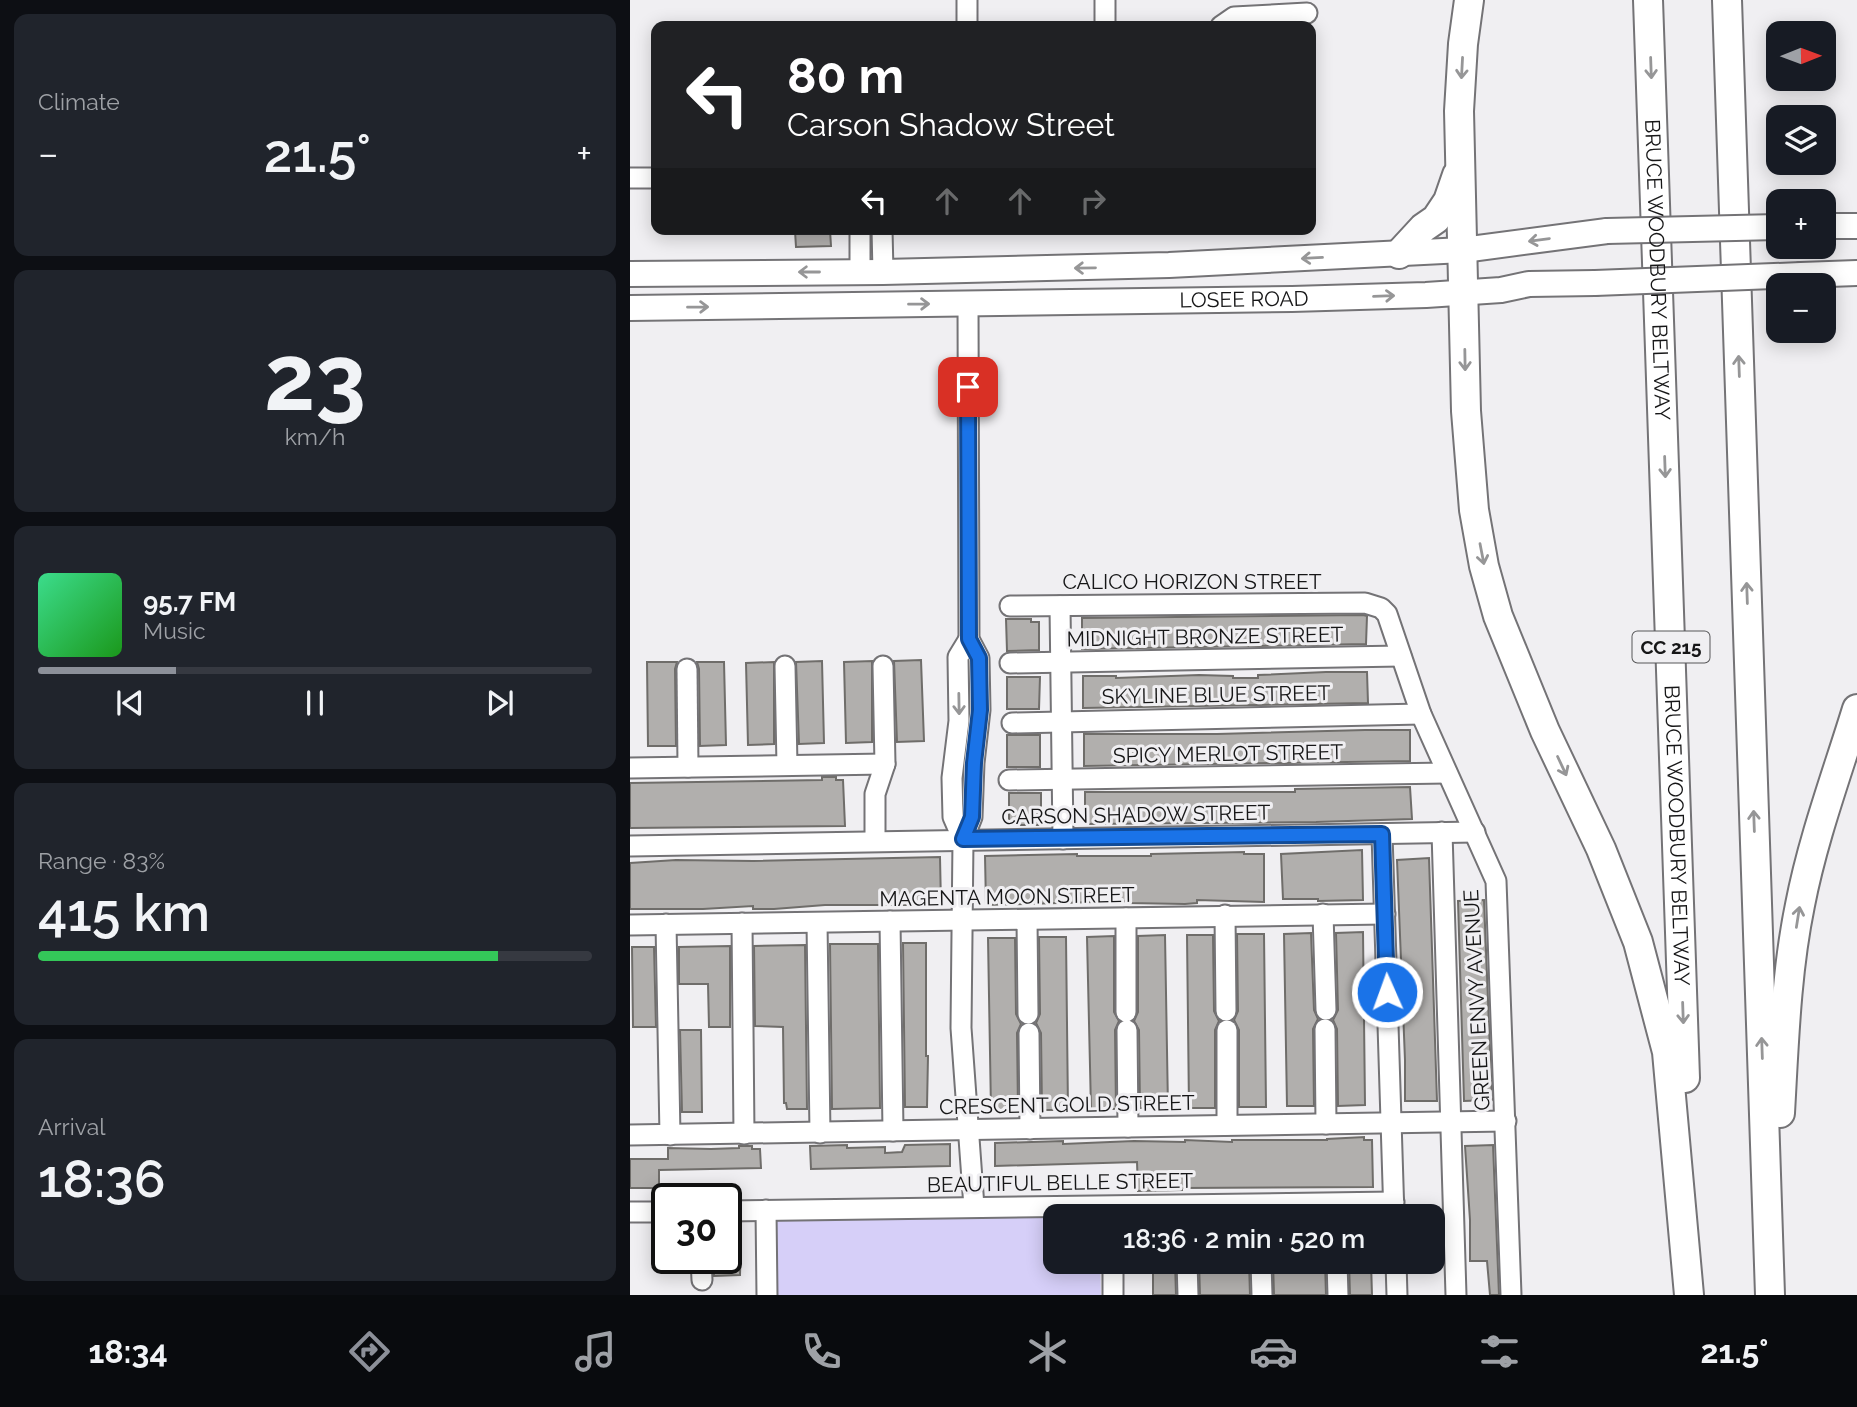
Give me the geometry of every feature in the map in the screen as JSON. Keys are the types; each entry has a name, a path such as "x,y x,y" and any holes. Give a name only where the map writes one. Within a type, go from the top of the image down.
{"highway":[{"path":"1469,0 1459,111 1468,463 1474,510 1484,566 1497,616 1545,731 1601,849 1638,942 1667,1052 1691,1295"},
{"name":"BRUCE WOODBURY BELTWAY","path":"1648,0 1691,1295"},
{"path":"1727,0 1770,1291"},
{"path":"1399,254 1423,228 1436,219 1448,201 1461,166"},
{"path":"1770,1291 1788,984 1800,904 1857,709"}],"main road":[{"path":"1836,226 1857,226"},
{"name":"LOSEE ROAD","path":"630,274 1156,266 1463,250 1607,231 1766,228"},
{"path":"763,306 863,286 872,272"},
{"name":"LOSEE ROAD","path":"630,308 1292,299 1501,290 1529,284 1857,273"}],"street":[{"path":"967,0 967,21"},
{"path":"1105,0 1105,21"},
{"path":"1228,21 1234,17 1307,13"},
{"path":"630,178 651,178"},
{"path":"862,235 872,272"},
{"path":"872,272 881,235"},
{"path":"968,303 969,639 979,658 980,710 962,804 972,817 963,839 961,1028 974,1207"},
{"name":"CALICO HORIZON STREET","path":"1010,606 1352,603 1375,606"},
{"path":"1060,606 1063,839"},
{"name":"GREEN ENVY AVENUE","path":"1375,606 1387,614 1421,715 1496,881 1511,1295"},
{"name":"MIDNIGHT BRONZE STREET","path":"1010,663 1401,656"},
{"path":"785,666 787,765"},
{"path":"875,841 875,794 885,765 883,666"},
{"path":"687,669 688,766"},
{"name":"SKYLINE BLUE STREET","path":"1012,723 1421,715"},
{"path":"630,768 885,765"},
{"name":"SPICY MERLOT STREET","path":"1009,780 1447,773"},
{"path":"1442,832 1456,1295"},
{"name":"CARSON SHADOW STREET","path":"630,846 1475,832"},
{"path":"1382,834 1394,1204"},
{"path":"1323,914 1326,1010"},
{"name":"MAGENTA MOON STREET","path":"630,925 1385,914"},
{"path":"1225,915 1227,1125"},
{"path":"1126,918 1128,1127"},
{"path":"1027,920 1030,1129"},
{"path":"890,921 893,1131"},
{"path":"742,923 744,1134"},
{"path":"817,923 820,1133"},
{"path":"666,924 670,1135"},
{"path":"1325,1030 1326,1124"},
{"name":"CRESCENT GOLD STREET","path":"630,1135 1506,1121"},
{"name":"BEAUTIFUL BELLE STREET","path":"742,1211 974,1207 1043,1209"},
{"path":"766,1210 767,1295"},
{"path":"630,1212 651,1212"},
{"path":"702,1274 702,1280"},
{"path":"1113,1274 1113,1295"},
{"path":"1187,1274 1188,1295"},
{"path":"1262,1274 1262,1295"},
{"path":"1337,1274 1338,1295"},
{"path":"1396,1274 1397,1295"}],"shaded area":[{"path":"1043,1211 1043,1274 1100,1274 1101,1295 773,1295 771,1215"}],"building":[{"path":"795,235 830,235 831,246 796,247"},
{"path":"1367,616 1366,644 1082,649 1082,618"},
{"path":"1006,619 1031,619 1031,622 1039,622 1039,650 1007,651"},
{"path":"921,660 924,741 897,742 894,661"},
{"path":"822,661 824,743 799,744 796,662"},
{"path":"872,661 872,742 846,743 844,662"},
{"path":"647,662 677,662 676,746 648,746"},
{"path":"697,662 724,662 726,745 700,746"},
{"path":"774,662 774,744 748,745 746,663"},
{"path":"1367,672 1368,703 1083,708 1083,676 1116,678 1199,675 1258,678 1258,675"},
{"path":"1007,677 1040,677 1039,709 1007,709"},
{"path":"1410,730 1410,761 1084,766 1084,734"},
{"path":"1007,735 1040,735 1040,767 1007,767"},
{"path":"822,777 843,780 845,826 630,828 630,783 822,780"},
{"path":"1410,787 1412,819 1085,824 1085,792 1295,792 1295,789"},
{"path":"1009,793 1041,793 1041,825 1009,825"},
{"path":"1362,850 1363,900 1283,899 1281,854"},
{"path":"1244,852 1264,854 1264,902 1197,900 1197,903 1185,904 1128,901 986,905 985,856 1151,856"},
{"path":"940,857 941,905 630,909 630,863 676,860"},
{"path":"1429,858 1437,1101 1405,1101 1397,860"},
{"path":"1484,900 1492,1100 1464,1101 1458,901"},
{"path":"1363,932 1365,1105 1338,1106 1337,1029 1333,1020 1338,1010 1336,933"},
{"path":"1311,933 1314,1010 1318,1019 1313,1029 1314,1106 1287,1106 1284,934"},
{"path":"1237,934 1264,934 1266,1107 1239,1107 1239,1030 1234,1020 1238,1011"},
{"path":"1165,935 1168,1108 1140,1108 1139,1030 1134,1021 1138,1012 1138,936"},
{"path":"1187,935 1213,935 1214,1011 1219,1021 1215,1030 1215,1108 1189,1108"},
{"path":"1114,936 1114,1012 1119,1021 1115,1030 1116,1109 1091,1109 1087,937"},
{"path":"1039,937 1066,937 1068,1110 1042,1110 1041,1033 1036,1023 1040,1014"},
{"path":"988,938 1015,938 1016,1014 1021,1024 1017,1033 1018,1110 991,1110"},
{"path":"903,943 926,943 927,1107 905,1107"},
{"path":"830,944 878,944 880,1108 832,1109"},
{"path":"805,945 807,1109 787,1109 784,1103 783,1027 755,1026 754,946"},
{"path":"730,946 730,1027 709,1027 708,984 679,984 679,947"},
{"path":"632,947 654,947 656,1027 633,1027"},
{"path":"680,1030 701,1030 702,1112 682,1112"},
{"path":"1364,1137 1364,1140 1372,1140 1373,1187 1182,1188 1138,1191 1137,1162 995,1166 995,1143 1185,1140 1232,1142"},
{"path":"950,1144 950,1166 811,1169 810,1146 885,1147 885,1153 902,1152 905,1145"},
{"path":"1493,1145 1499,1295 1490,1295 1487,1261 1470,1261 1465,1146"},
{"path":"752,1146 752,1149 760,1149 761,1168 659,1170 659,1183 651,1183 651,1188 630,1188 630,1159 668,1159 668,1148"},
{"path":"714,1274 740,1274 740,1275"},
{"path":"1153,1274 1175,1274 1176,1295 1153,1295"},
{"path":"1199,1274 1249,1274 1250,1295 1200,1295"},
{"path":"1273,1274 1325,1274 1326,1295 1274,1295"},
{"path":"1349,1274 1371,1274 1372,1295 1350,1295"}],"route":[{"path":"968,387 969,639 979,658 980,710 972,817 963,839 1382,834 1387,992"}]}
